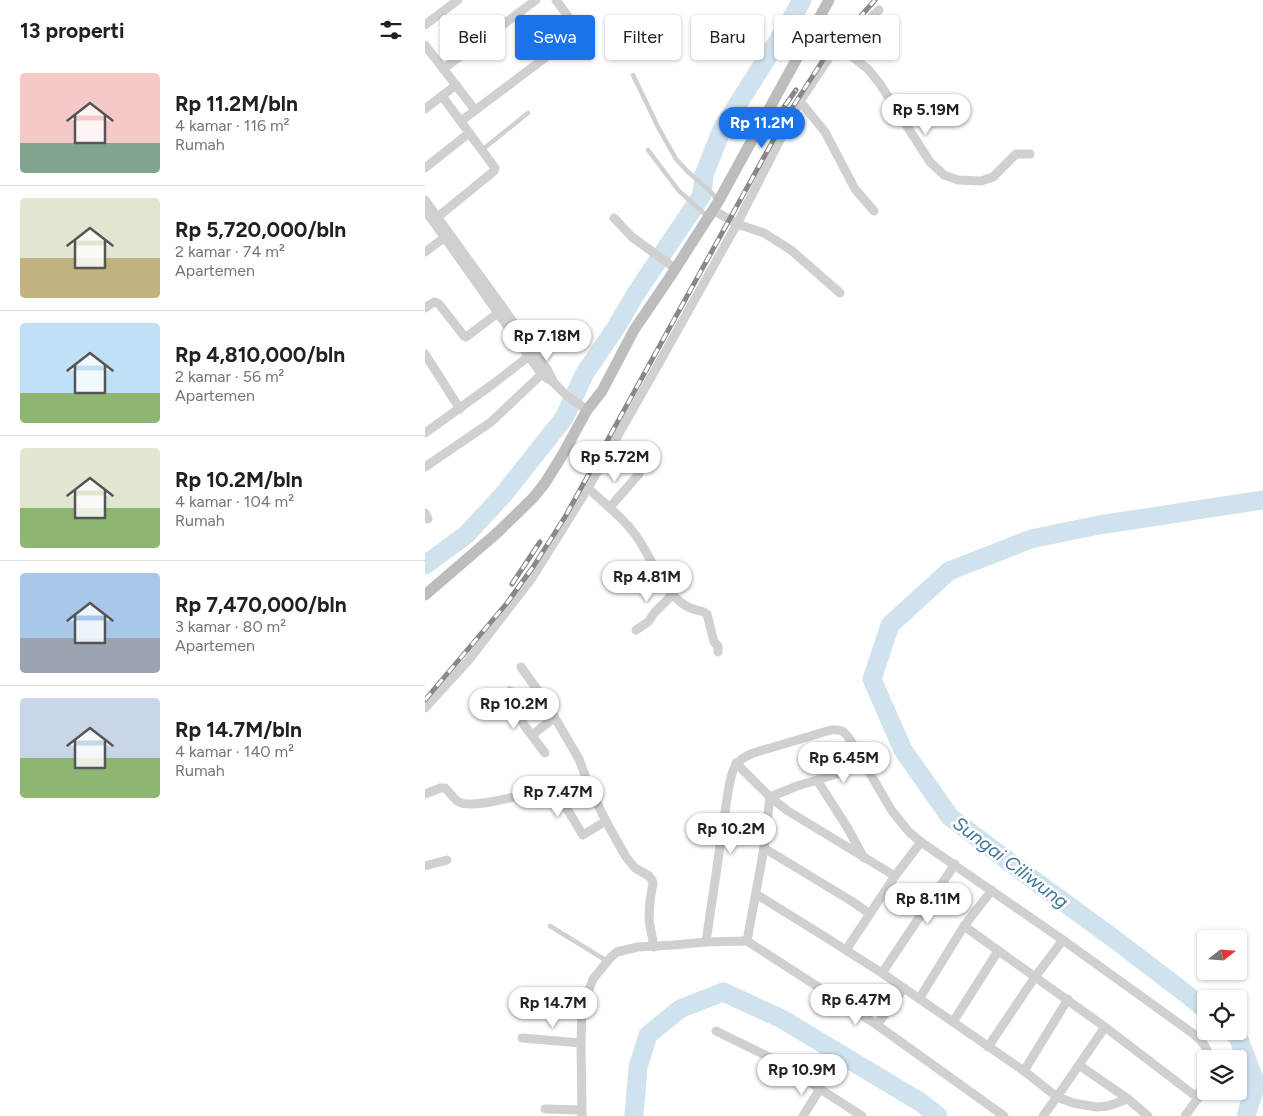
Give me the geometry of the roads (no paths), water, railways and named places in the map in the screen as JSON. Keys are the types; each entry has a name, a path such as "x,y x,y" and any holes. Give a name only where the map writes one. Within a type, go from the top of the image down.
{"main road":[{"path":"426,591 497,533 533,498 545,483 563,454 584,409 601,391 634,330 676,269 713,210 829,0"}],"street":[{"path":"425,25 458,0"},
{"path":"443,69 536,0"},
{"path":"461,121 578,33 578,30 556,0"},
{"path":"874,15 879,10"},
{"path":"425,45 475,110"},
{"path":"425,708 468,661 532,578 588,488 658,365 737,224 800,101 828,60"},
{"path":"856,60 868,69 929,162 944,175 958,180 981,181 993,177 1016,154 1029,154"},
{"path":"425,109 456,85"},
{"path":"435,219 494,171 495,167 442,96"},
{"path":"800,101 825,132 855,189 874,211"},
{"path":"425,168 469,133"},
{"path":"425,200 435,219 544,372 565,395 584,409"},
{"path":"425,210 435,219"},
{"path":"713,210 737,224 764,232 791,250 840,293"},
{"path":"614,218 632,237 676,269"},
{"path":"425,252 447,235"},
{"path":"425,308 434,302 439,304 463,336 466,337 501,311"},
{"path":"425,354 460,409"},
{"path":"425,433 460,409 531,354"},
{"path":"425,467 491,422 544,372"},
{"path":"610,507 639,474"},
{"path":"588,488 618,514 638,539 653,566 682,604 707,614 714,642 718,645 718,652"},
{"path":"636,630 648,622 673,594"},
{"path":"521,667 544,699 579,760 590,789 630,862 652,880 649,920 654,947"},
{"path":"510,692 524,725 545,753"},
{"path":"532,735 554,718"},
{"path":"706,942 731,774 736,762 753,753 839,729 851,741 892,811 909,832 1195,1035 1207,1050"},
{"path":"736,762 788,811 895,876"},
{"path":"771,797 797,786 865,765"},
{"path":"817,780 864,858"},
{"path":"425,794 445,788 459,802 465,804 492,802 547,790 560,798 583,835 606,821"},
{"path":"747,940 764,848 771,797"},
{"path":"846,950 895,876 921,842"},
{"path":"764,848 870,914"},
{"path":"425,866 447,860"},
{"path":"882,973 955,864"},
{"path":"919,999 964,926 992,890"},
{"path":"756,894 882,973 1024,1071 1057,1097 1073,1103 1097,1107 1108,1106 1128,1099"},
{"path":"964,926 1105,1026 1197,1097"},
{"path":"545,1108 582,1113 582,1009 593,979 617,952 638,947 747,940 877,1025 1004,1116"},
{"path":"988,1047 1035,977 1063,940"},
{"path":"953,1022 998,951"},
{"path":"877,1025 904,988"},
{"path":"1024,1071 1068,999"},
{"path":"1043,1116 1105,1026"},
{"path":"716,1031 775,1060 862,1116"},
{"path":"522,1038 581,1043"},
{"path":"1079,1065 1128,1099 1148,1116"},
{"path":"803,1116 821,1089"},
{"path":"1185,1116 1197,1099"}],"lane":[{"path":"633,75 657,127 676,159 711,192 713,210 699,209 679,191 648,150"},
{"path":"482,150 528,113"},
{"path":"550,926 607,961"}],"waterway":[{"path":"425,565 466,535 503,495 564,418 585,373 702,195 704,175 722,129 802,0"},
{"name":"Sungai Ciliwung","path":"1197,1003 950,817 903,750 872,679 890,625 949,571 1031,539 1099,525 1263,500"},
{"name":"Sungai Ciliwung","path":"634,1116 638,1067 648,1035 680,1009 723,992 782,1019 920,1102 938,1116"},
{"name":"Sungai Ciliwung","path":"1239,1040 1256,1084 1246,1116"}],"railway":[{"path":"425,700 507,603 533,567 565,517 785,119 825,57 875,0"},
{"path":"776,121 796,90"},
{"path":"512,584 540,542"}]}
